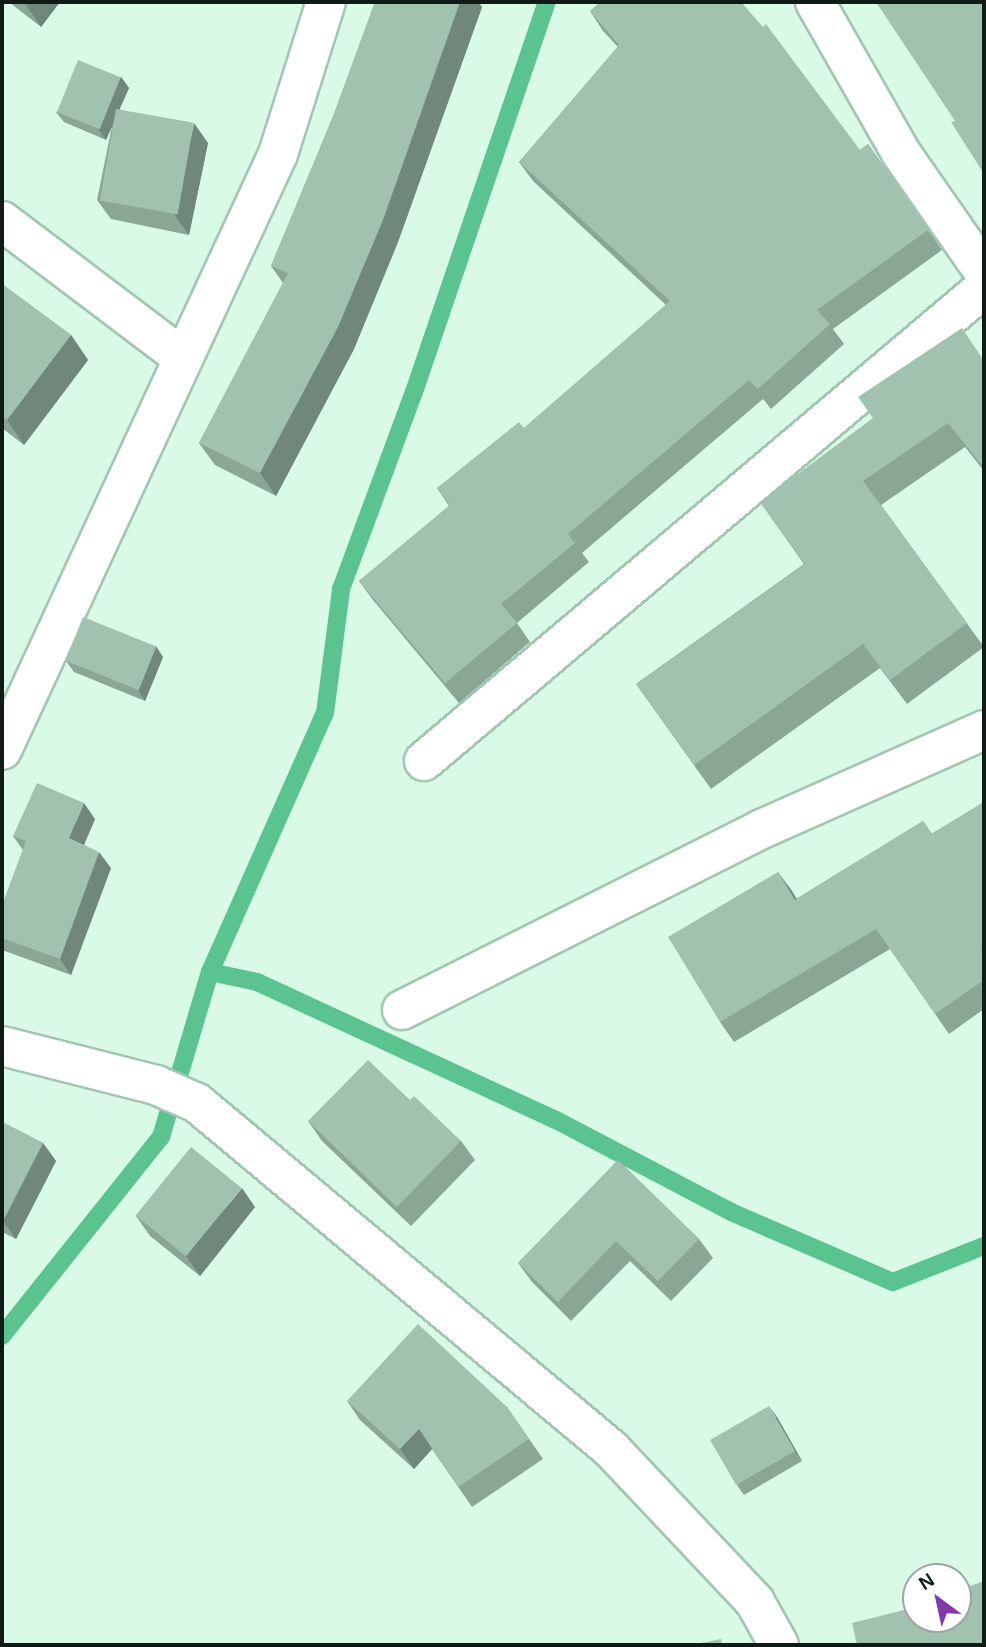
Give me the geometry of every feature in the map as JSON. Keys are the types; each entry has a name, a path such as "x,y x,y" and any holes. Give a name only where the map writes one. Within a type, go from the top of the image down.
{"street":[{"path":"2,750 278,154 326,2"},
{"path":"815,2 901,153 984,272"},
{"path":"2,220 183,358"},
{"path":"424,761 984,288"},
{"path":"402,1010 762,829 984,730"},
{"path":"2,1046 156,1085 197,1103 611,1449 755,1602 779,1645"}],"building":[{"path":"375,2 460,2 383,220 338,327 260,473 199,443 288,273 271,266 334,114"},
{"path":"600,2 741,2 763,27 766,24 860,150 868,144 928,230 817,310 830,324 758,389 749,380 568,534 575,543 501,604 517,623 445,683 359,581 450,505 437,488 519,422 524,428 670,301 519,162 619,45 590,11"},
{"path":"876,2 984,2 984,174 951,122 955,121"},
{"path":"78,60 121,77 100,129 57,112"},
{"path":"116,109 194,123 178,214 100,201"},
{"path":"2,284 71,335 7,420 2,416"},
{"path":"962,328 984,361 984,468 948,423 863,481 967,623 890,680 863,644 694,765 636,684 805,564 760,502 873,418 858,397"},
{"path":"83,617 156,647 139,690 65,661"},
{"path":"37,783 84,803 69,838 99,852 60,959 2,938 2,906 26,841 13,836"},
{"path":"984,802 984,944 981,946 984,951 984,980 935,1014 876,929 720,1022 668,937 778,872 795,900 923,821 931,834"},
{"path":"368,1060 410,1100 414,1096 461,1141 397,1207 308,1121"},
{"path":"2,1122 43,1143 3,1221 2,1220"},
{"path":"191,1147 242,1188 186,1256 136,1215"},
{"path":"618,1160 699,1239 658,1281 616,1241 558,1302 518,1263"},
{"path":"418,1324 507,1407 529,1439 458,1487 419,1429 400,1449 347,1401"},
{"path":"769,1406 795,1451 736,1485 710,1440"},
{"path":"984,1581 984,1645 857,1645 852,1623 902,1610 902,1633 972,1633 972,1585"},
{"path":"721,1639 722,1645 692,1645"}],"waterway":[{"path":"2,1336 161,1137 210,972 325,713 341,589 414,392 547,2"},
{"path":"210,972 257,982 556,1120 731,1212 893,1282 984,1246"}]}
